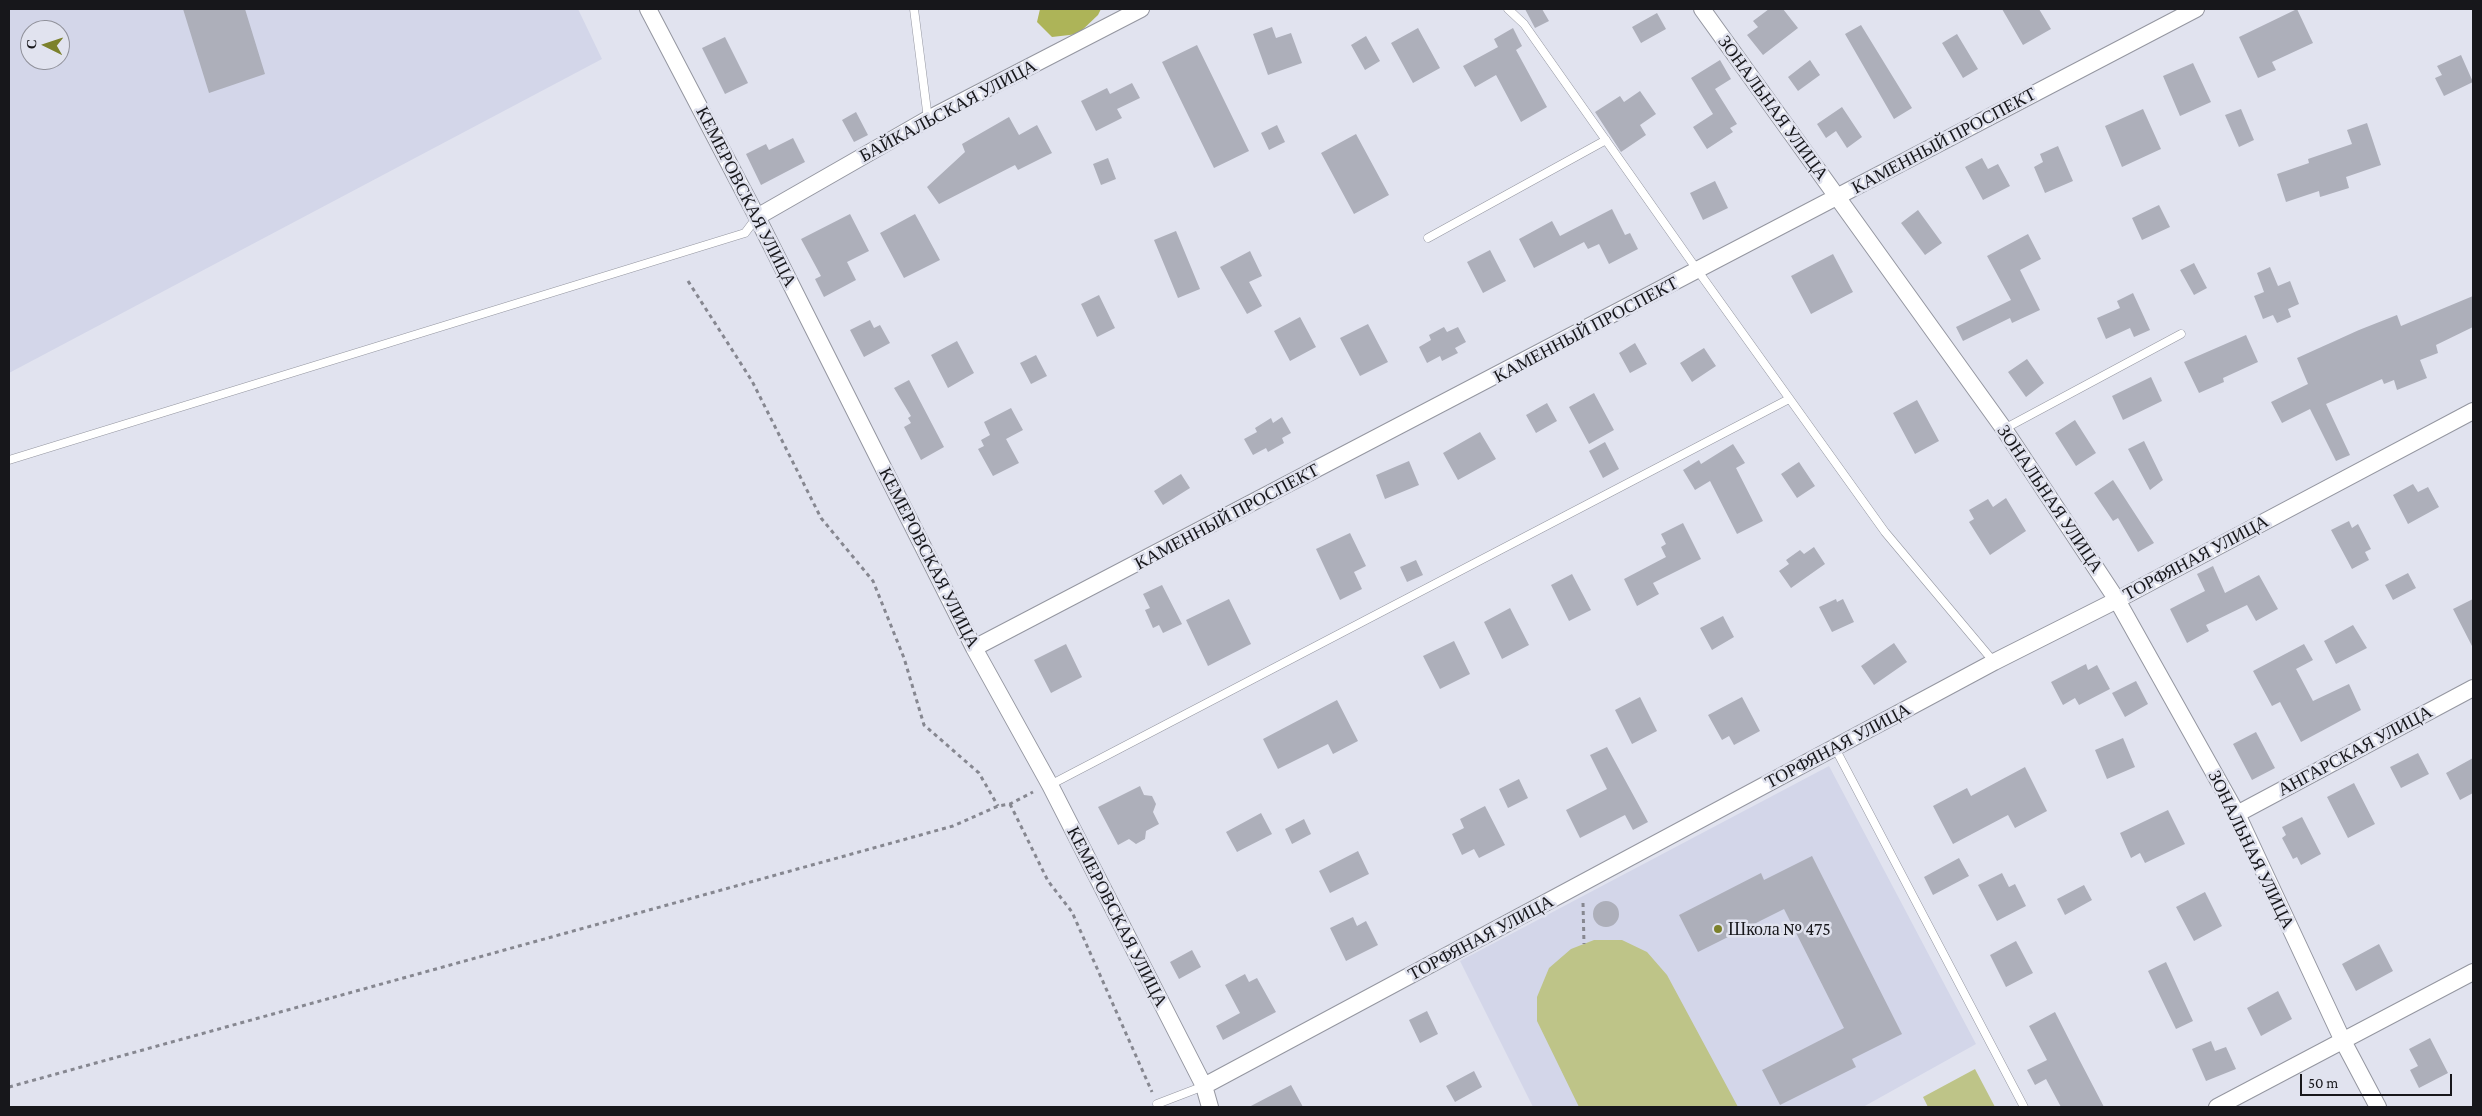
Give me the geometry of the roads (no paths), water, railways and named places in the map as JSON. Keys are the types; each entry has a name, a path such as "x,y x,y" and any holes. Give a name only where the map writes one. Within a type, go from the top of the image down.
{"street":[{"name":"КЕМЕРОВСКАЯ УЛИЦА","path":"648,9 757,217 974,648 1050,785 1204,1086 1210,1107"},
{"name":"БАЙКАЛЬСКАЯ УЛИЦА","path":"757,217 928,119 1141,9"},
{"name":"ЗОНАЛЬНАЯ УЛИЦА","path":"1702,9 2004,429 2118,600 2237,814 2343,1041 2378,1107"},
{"name":"КАМЕННЫЙ ПРОСПЕКТ","path":"974,648 2196,9"},
{"name":"ТОРФЯНАЯ УЛИЦА","path":"1204,1086 1994,662 2118,600 2473,411"},
{"name":"АНГАРСКАЯ УЛИЦА","path":"2237,814 2473,688"},
{"path":"2217,1107 2473,972"}],"lane":[{"path":"914,9 928,119"},
{"path":"1508,9 1524,24 1788,399 1885,532 1994,662"},
{"path":"1428,238 1606,140"},
{"path":"9,460 745,233 757,217"},
{"path":"2004,429 2181,334"},
{"path":"1050,785 1788,399"},
{"path":"1835,748 2024,1107"},
{"path":"1157,1104 1204,1086"}],"place":[{"name":"Школа № 475","path":"1718,929"}]}
